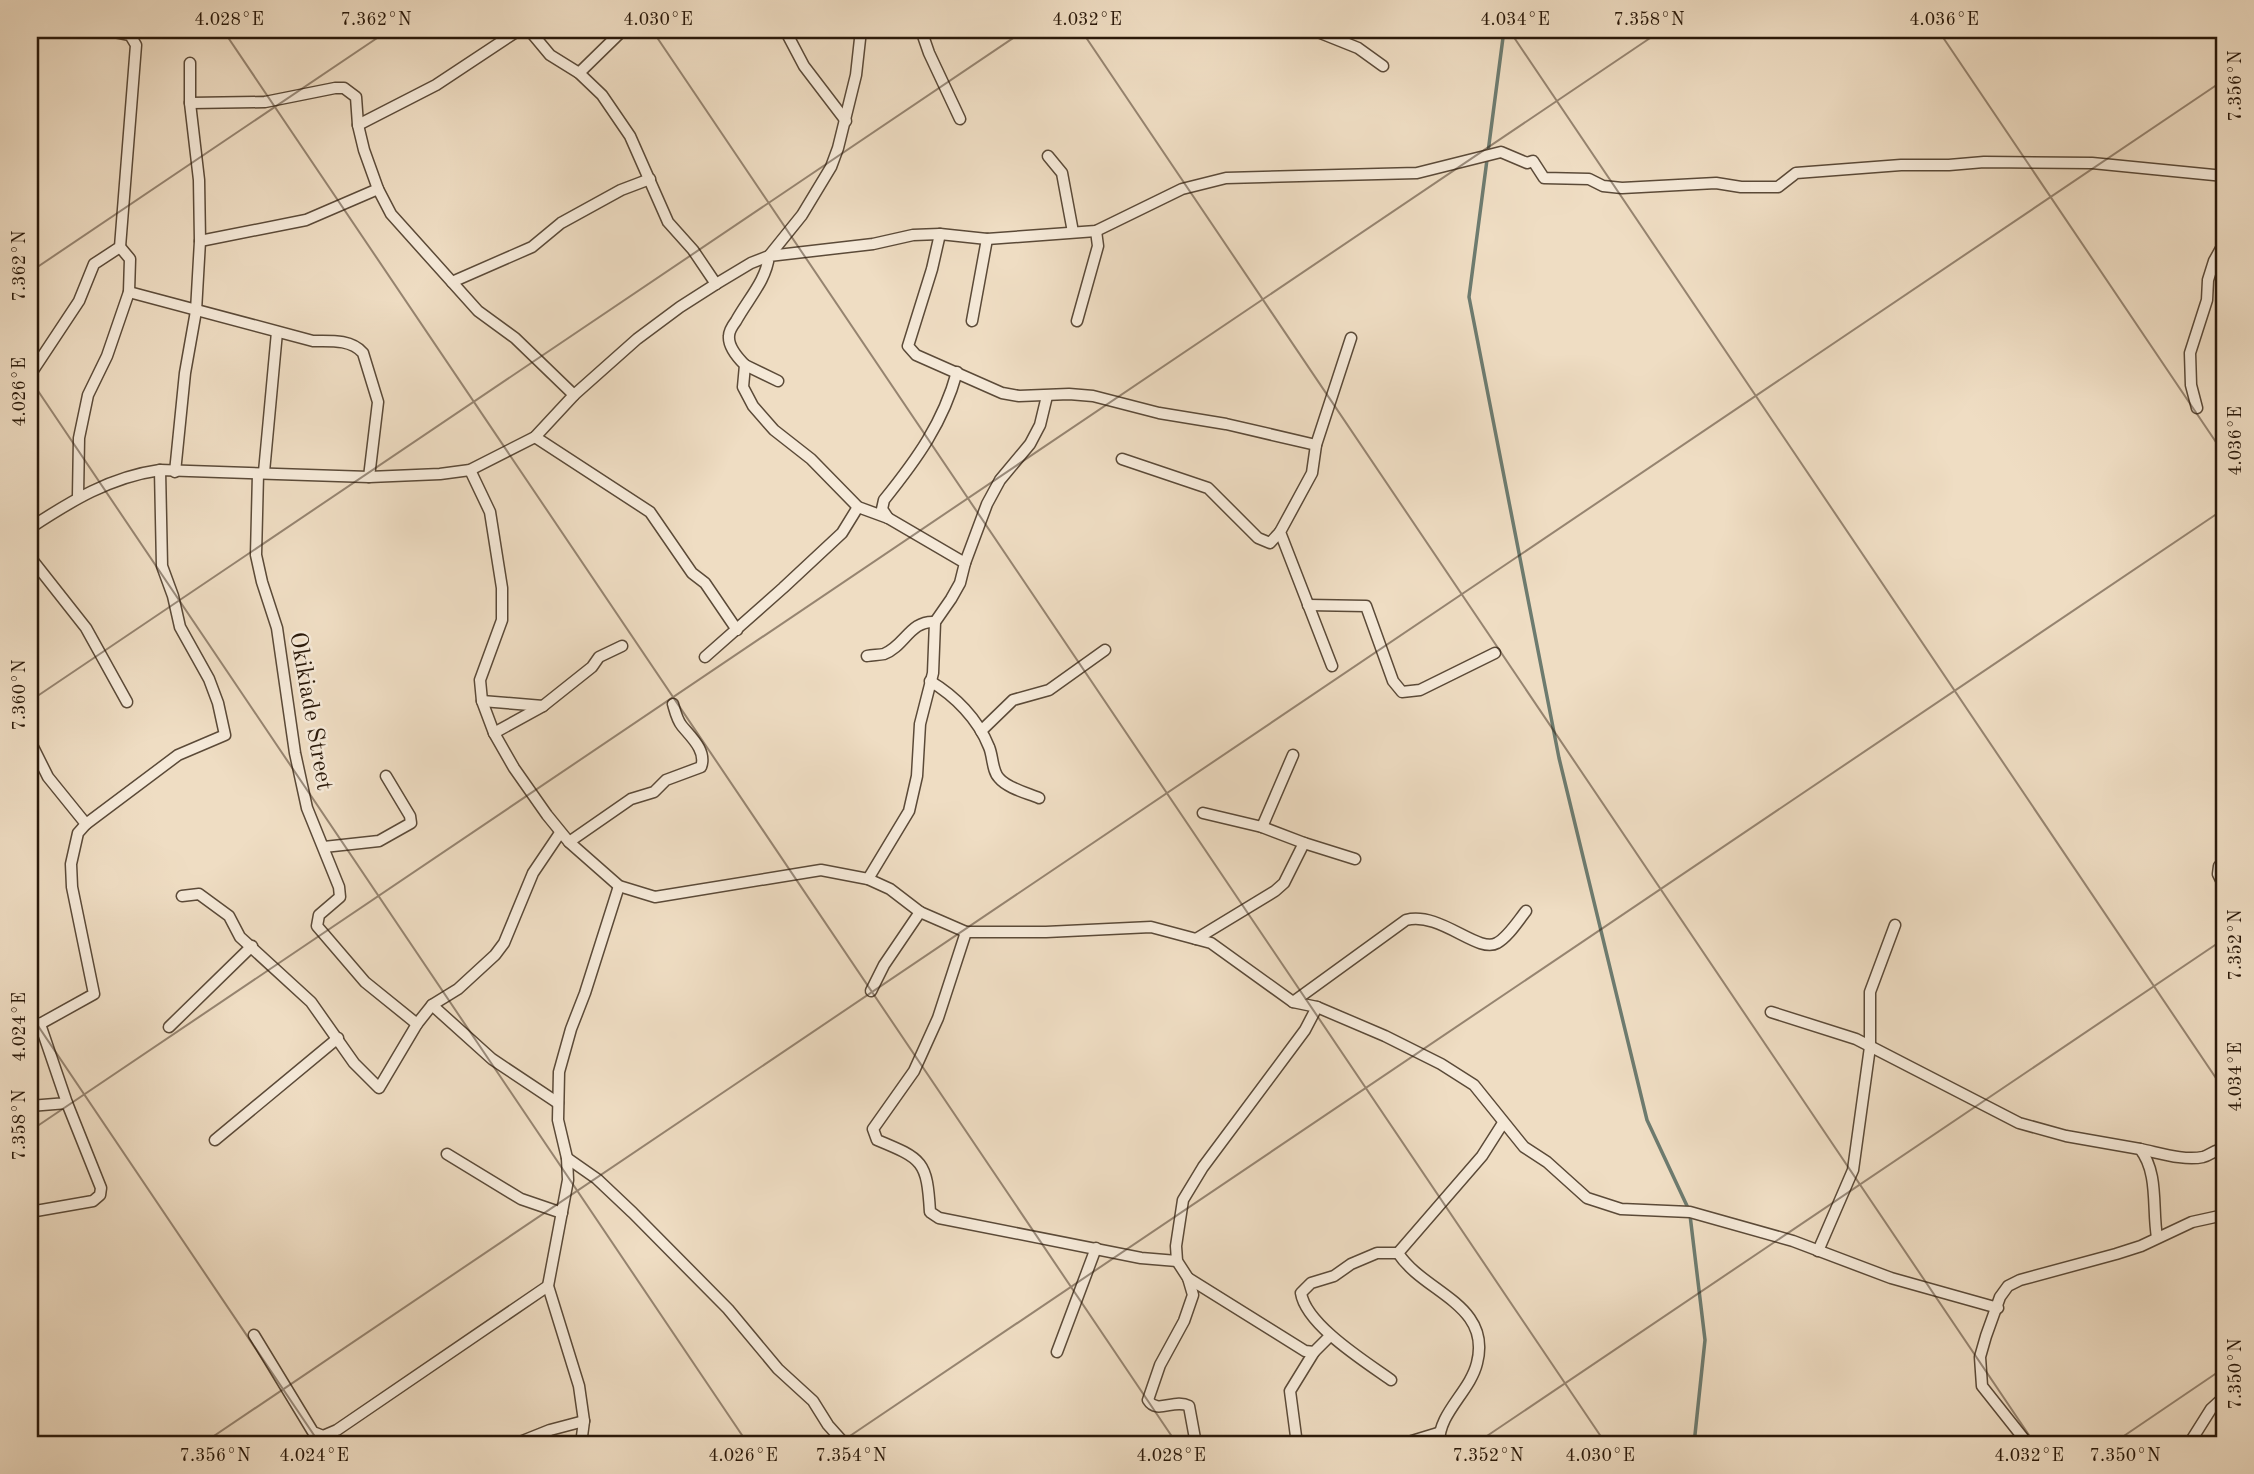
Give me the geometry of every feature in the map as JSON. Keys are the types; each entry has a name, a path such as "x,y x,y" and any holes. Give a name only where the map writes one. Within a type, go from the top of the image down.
{"street":[{"path":"78,496 79,439 88,395 107,356 130,292 130,259 120,247 135,35 104,30"},
{"path":"358,125 436,85 519,30"},
{"path":"530,30 550,55 579,73 602,95 630,136 668,222 693,250 716,284"},
{"path":"579,73 623,30"},
{"path":"785,30 804,66 846,121"},
{"path":"778,382 738,359 729,336 744,305 760,285 768,267 769,256 802,215 831,167 846,121 861,30"},
{"path":"921,30 960,119"},
{"path":"1313,30 1358,48 1383,66"},
{"path":"175,472 185,373 196,311 200,241 200,180 190,103 190,62"},
{"path":"190,103 265,102 344,88 356,97 358,125 378,189 391,214 478,311 515,338 574,395"},
{"path":"30,528 78,496 116,480 160,470 369,477 470,470 535,437 574,395 637,339 716,284 751,263 769,256 873,244 913,235 940,234 987,239 1096,231 1182,189 1226,178 1418,173 1502,152 1527,163 1533,162 1544,178 1589,179 1603,186 1622,188 1716,183 1741,187 1778,187 1796,173 1984,162 2092,163 2224,176"},
{"path":"1048,156 1062,173 1073,232"},
{"path":"452,282 532,247 561,222 650,179"},
{"path":"200,241 306,220 378,189"},
{"path":"1077,321 1098,246 1096,231"},
{"path":"940,234 908,346 916,355 1002,393 1018,396 1093,396 1159,413 1226,424 1316,445"},
{"path":"972,321 987,239"},
{"path":"2197,408 2191,385 2190,353 2207,300 2208,280 2224,243"},
{"path":"30,375 79,301 93,264 120,247"},
{"path":"130,292 313,341 340,342 358,347 363,353 378,402 369,477"},
{"name":"Okikiade Street","path":"277,331 261,473 256,555 277,628 295,753 307,808 339,887 340,897 319,915 317,926 365,982 417,1024"},
{"path":"1122,459 1208,488 1258,538 1270,543 1280,532 1312,473 1316,445 1351,338"},
{"path":"745,365 743,387 753,406 774,430 811,459 858,507 888,518 965,563"},
{"path":"888,518 882,509 884,500 935,430 957,372"},
{"path":"868,879 909,811 917,776 919,724 930,681 934,622 960,583 987,504 1000,480 1030,443 1040,425 1047,396"},
{"path":"535,437 650,512 692,573 714,594 722,610 737,629"},
{"path":"30,1212 93,1201 100,1195 101,1188 35,1023 94,994 72,887 71,864 78,833 86,824 178,755 225,735 214,691 180,627 162,566 160,470"},
{"path":"470,470 490,512 502,588 502,620 480,680 482,701 494,733 514,768 560,833 619,886 655,897 821,870 868,879 890,889 920,912 966,932 1046,932 1151,927 1212,943 1293,1002 1317,1007 1441,1064 1474,1085 1524,1147 1547,1163 1587,1199 1621,1209 1690,1212 1793,1241 1891,1278 1998,1308"},
{"path":"705,657 842,533 858,507"},
{"path":"1280,532 1332,666"},
{"path":"30,558 86,628 127,702"},
{"path":"1308,605 1366,606 1393,681 1402,692 1420,690 1495,653"},
{"path":"867,656 885,653 917,625 925,621 934,622"},
{"path":"494,733 543,706 592,667 599,657 622,646"},
{"path":"981,731 1013,700 1049,690 1105,650"},
{"path":"930,681 948,692 981,731 990,748 997,776 1002,781 1039,798"},
{"path":"482,701 543,706"},
{"path":"569,842 631,799 654,792 666,780 701,767 702,753 689,732 680,724 673,704"},
{"path":"30,741 48,777 86,824"},
{"path":"1262,827 1293,755"},
{"path":"324,846 379,841 411,823 410,816 386,776"},
{"path":"1203,813 1262,827 1304,844 1355,859"},
{"path":"182,896 192,893 204,896 229,916 240,937 312,1002 354,1063 379,1088 417,1024 432,1005 458,989 495,955 504,943 533,873 560,833"},
{"path":"1196,939 1275,891 1284,883 1304,844"},
{"path":"2224,862 2219,866 2218,874 2224,886"},
{"path":"581,1444 584,1421 579,1386 548,1286 568,1180 567,1158 558,1120 559,1072 619,886"},
{"path":"1293,1002 1406,920 1416,917 1431,919 1483,945 1494,946 1526,911"},
{"path":"871,991 884,965 920,912"},
{"path":"1818,1251 1853,1170 1870,1047 1870,992 1895,925"},
{"path":"966,932 938,1018 914,1071 873,1129 877,1140 912,1154 923,1168 930,1212 939,1218 1141,1258 1177,1261"},
{"path":"170,1027 252,946"},
{"path":"432,1005 492,1059 558,1103"},
{"path":"1196,1444 1189,1406 1177,1403 1155,1407 1148,1399 1160,1365 1184,1321 1193,1295 1188,1278 1177,1261 1176,1246 1183,1200 1203,1167 1292,1048 1317,1007"},
{"path":"1771,1012 1856,1039 2019,1122 2066,1136 2186,1158 2206,1156 2221,1147"},
{"path":"215,1140 338,1038"},
{"path":"30,1107 67,1103"},
{"path":"1398,1253 1482,1156 1503,1123"},
{"path":"2140,1149 2147,1158 2152,1174 2157,1237"},
{"path":"447,1154 521,1199 562,1213"},
{"path":"567,1158 597,1179 728,1309 778,1369 813,1401 828,1425 845,1444"},
{"path":"2028,1444 1982,1386 1980,1357 2000,1297 2008,1286 2020,1280 2141,1246 2192,1222 2224,1215"},
{"path":"1057,1352 1096,1248"},
{"path":"1391,1380 1330,1336 1303,1303 1301,1293 1311,1283 1334,1276 1351,1264 1377,1253 1398,1253 1418,1276 1469,1315 1477,1330 1478,1359 1474,1374 1439,1439 1402,1444"},
{"path":"1188,1278 1269,1331 1305,1351 1314,1352"},
{"path":"254,1335 313,1432 323,1436 337,1430 548,1286"},
{"path":"1297,1444 1290,1391 1314,1352 1330,1336"},
{"path":"2189,1444 2211,1409 2224,1397"},
{"path":"515,1444 550,1430 584,1421"}],"waterway":[{"path":"1504,30 1469,297 1559,758 1647,1120 1688,1208"},
{"path":"1690,1215 1705,1340 1694,1444"}]}
